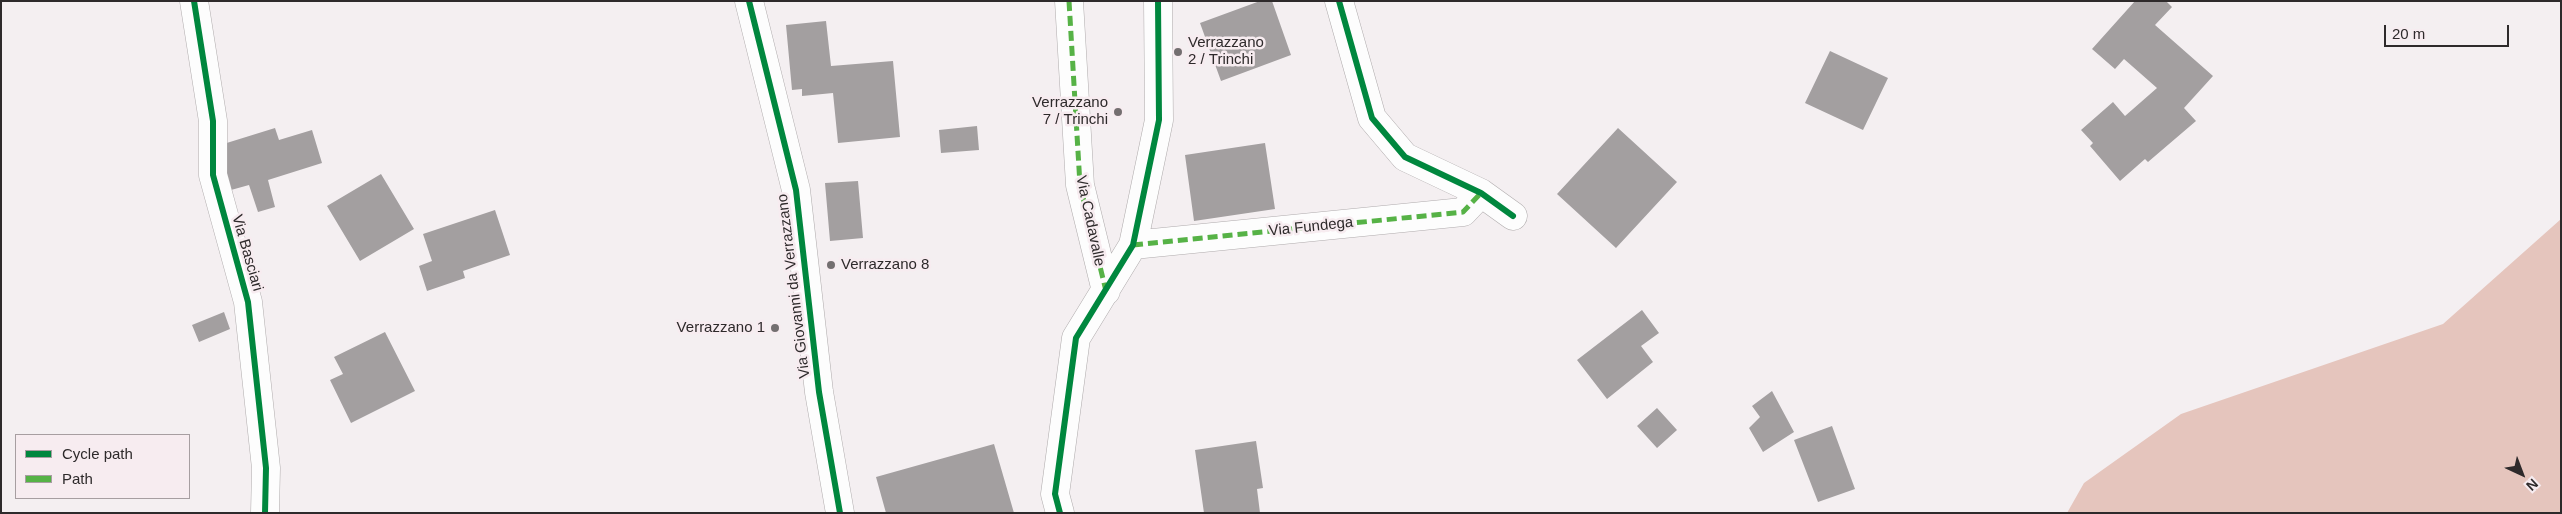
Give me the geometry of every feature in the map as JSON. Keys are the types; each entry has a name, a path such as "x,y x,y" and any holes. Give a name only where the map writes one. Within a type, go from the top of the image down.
{"street":[{"name":"Via Basciari","path":"194,1 213,121 213,175 248,302 266,468 264,513"},
{"name":"Via Giovanni da Verrazzano","path":"748,1 796,190 819,392 832,476 840,513"},
{"name":"Via Cadavalle","path":"1069,1 1080,185 1106,291"},
{"path":"1060,513 1055,494 1076,338 1133,245 1159,120 1158,1"},
{"path":"1339,1 1372,118 1405,157 1481,193 1513,216"},
{"name":"Via Fundega","path":"1133,245 1463,212 1481,193"},
{"path":"820,513 832,476"}],"shaded area":[{"path":"2561,219 2561,513 2067,513 2084,483 2181,414 2443,324"}],"building":[{"path":"1260,1 1272,1 1291,55 1221,81 1200,23"},
{"path":"2135,1 2166,1 2172,7 2155,25 2213,76 2184,108 2196,121 2148,162 2145,159 2120,181 2090,146 2093,143 2081,130 2113,102 2125,116 2157,88 2124,59 2115,69 2092,49"},
{"path":"826,21 831,66 893,61 900,137 838,143 833,93 802,96 802,89 792,90 786,25"},
{"path":"1830,51 1888,78 1863,130 1805,103"},
{"path":"977,126 979,150 941,153 939,130"},
{"path":"275,128 279,140 312,130 322,163 268,180 275,207 258,212 249,185 231,190 217,146"},
{"path":"1618,128 1677,182 1616,248 1557,194"},
{"path":"1265,143 1275,209 1194,221 1185,155"},
{"path":"381,174 414,229 360,261 327,206"},
{"path":"858,181 863,238 830,241 825,183"},
{"path":"495,210 510,255 463,271 465,278 427,291 419,266 432,261 423,234"},
{"path":"1642,310 1659,333 1641,346 1653,362 1607,399 1577,360"},
{"path":"224,312 230,329 199,342 192,325"},
{"path":"385,332 415,391 351,423 330,380 343,374 334,357"},
{"path":"1772,391 1794,432 1763,452 1749,428 1760,417 1752,406"},
{"path":"1657,408 1677,430 1657,448 1637,426"},
{"path":"1832,426 1855,489 1818,502 1794,440"},
{"path":"1256,441 1263,488 1257,489 1260,513 1204,513 1195,450"},
{"path":"994,444 1014,513 886,513 876,477"}],"marked path":[{"path":"1069,1 1080,185 1106,291"},
{"path":"1133,245 1463,212 1481,193"}],"cycle path":[{"path":"194,1 213,121 213,175 248,302 266,468 265,513"},
{"path":"749,1 796,190 819,392 840,513"},
{"path":"1060,513 1055,494 1076,338 1133,245 1159,120 1158,1"},
{"path":"1339,1 1372,118 1405,157 1481,193 1513,216"}],"place":[{"name":"Verrazzano 2 / Trinchi","path":"1178,52"},
{"name":"Verrazzano 7 / Trinchi","path":"1118,112"},
{"name":"Verrazzano 8","path":"831,265"},
{"name":"Verrazzano 1","path":"775,328"}]}
